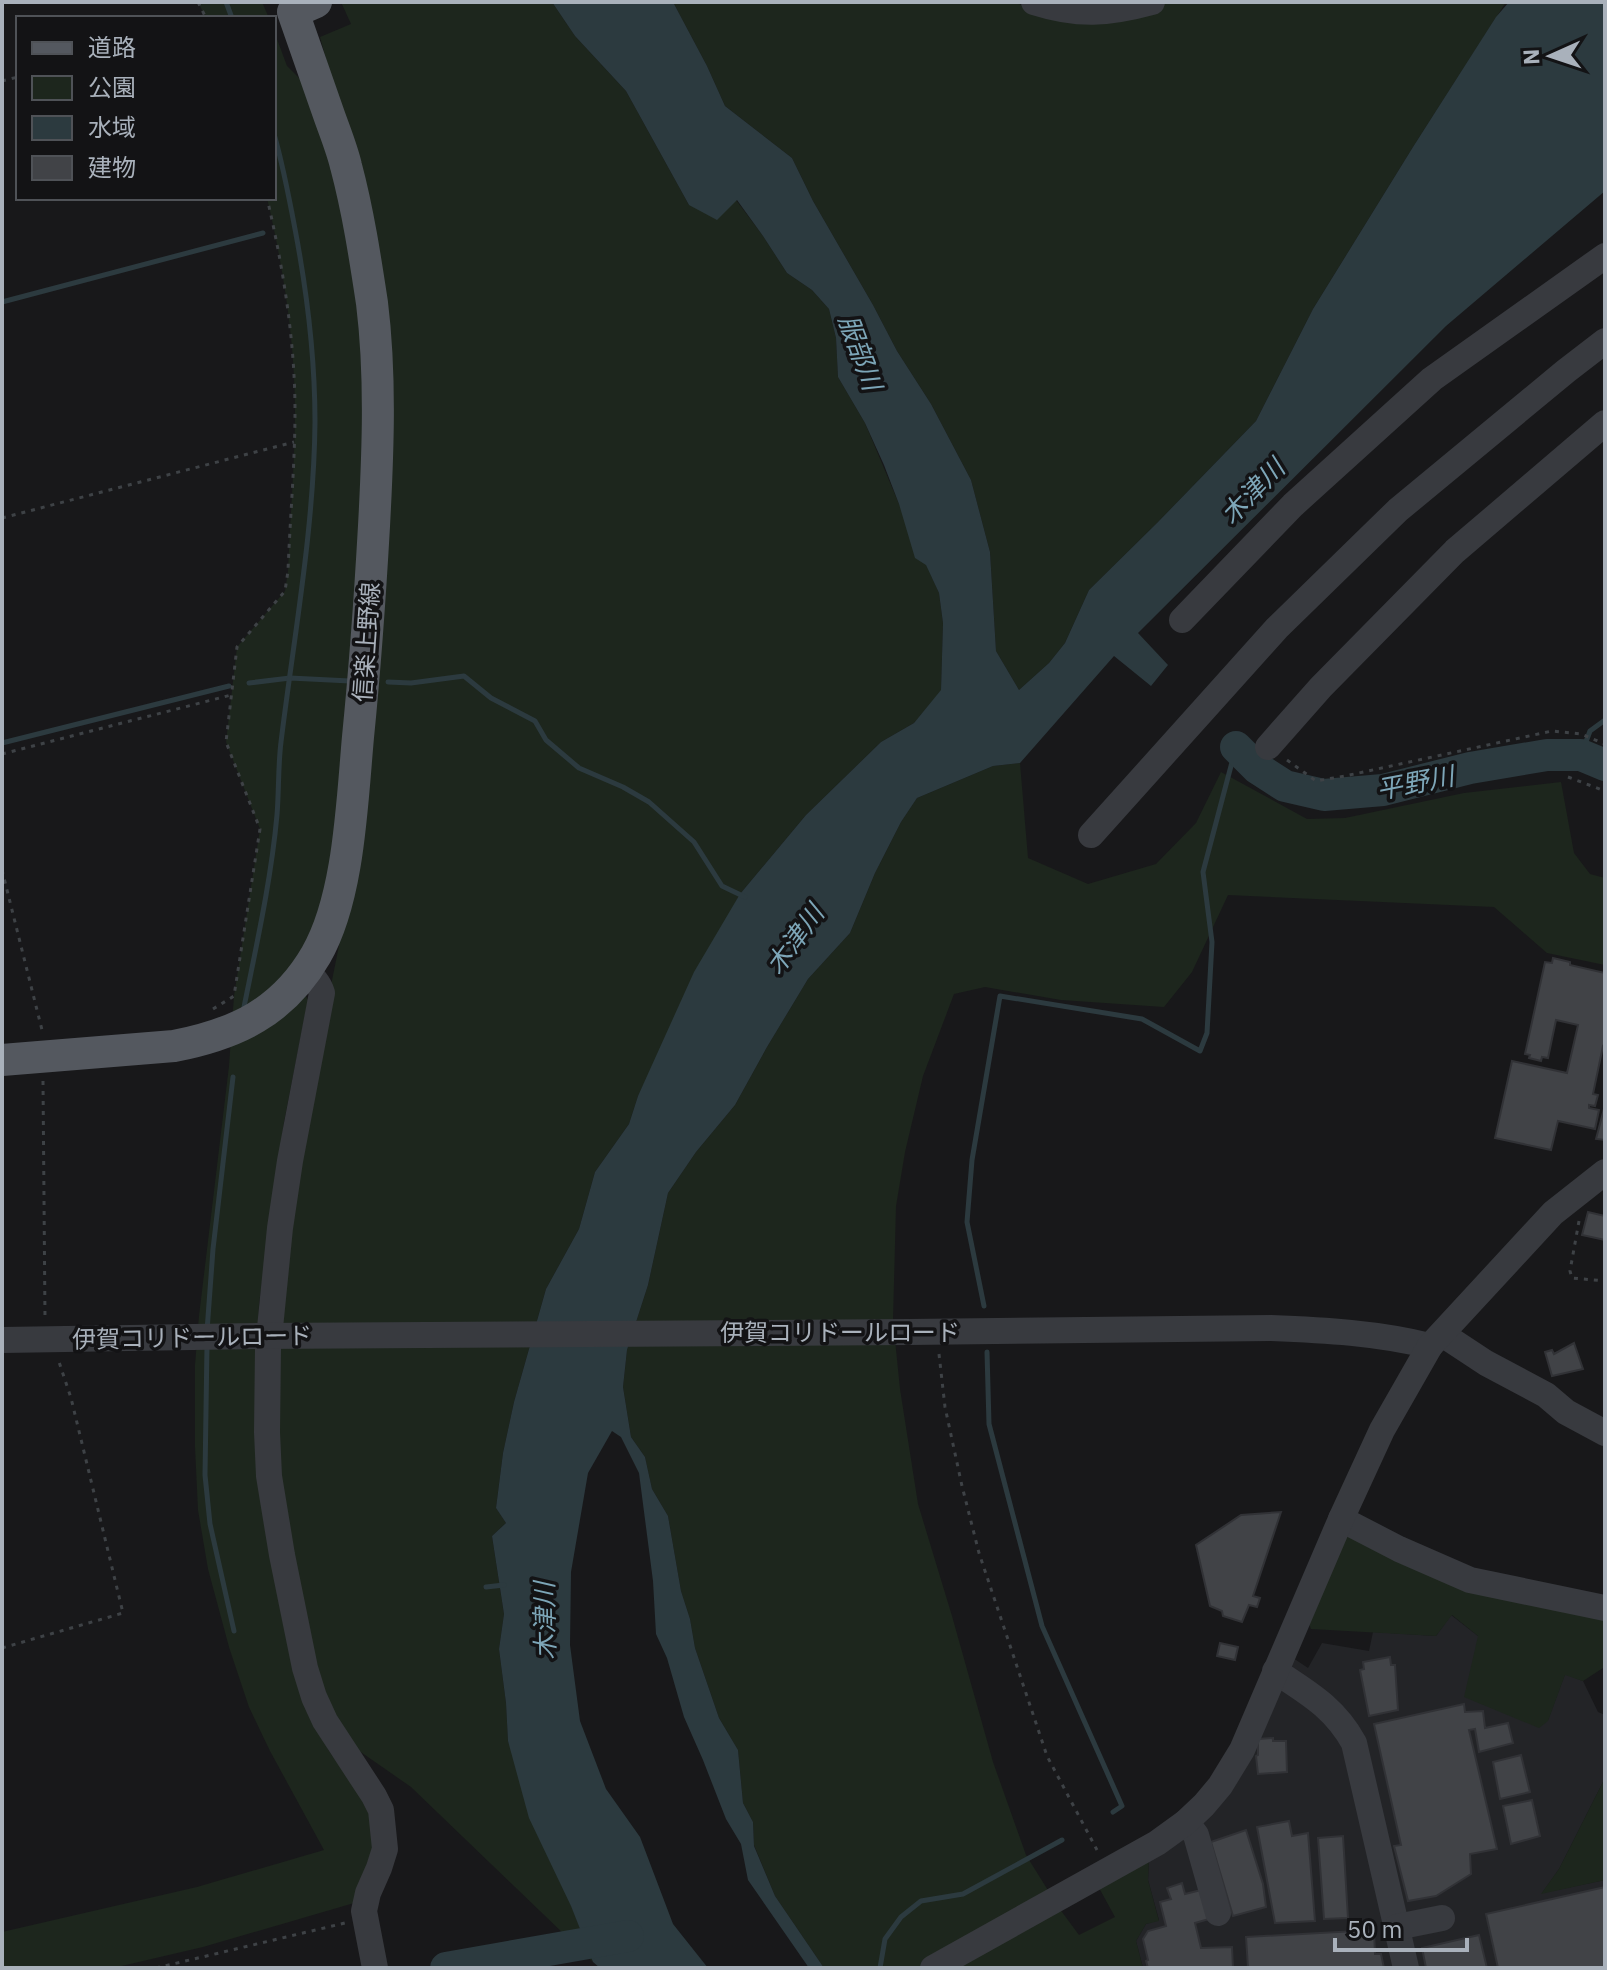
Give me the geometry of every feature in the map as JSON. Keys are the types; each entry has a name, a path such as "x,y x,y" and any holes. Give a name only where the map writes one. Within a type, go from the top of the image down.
{"main road":[{"name":"信楽上野線","path":"2,1060 174,1046 229,1032 255,1019 286,996 317,954 333,914 347,841 366,652 378,425 376,357 372,304 346,164 299,5"}],"street":[{"path":"1034,2 1081,12 1119,11 1152,2"},
{"path":"1182,620 1293,505 1432,379 1605,256"},
{"path":"1091,835 1277,628 1398,510 1605,341"},
{"path":"1268,747 1321,687 1455,551 1605,423"},
{"path":"305,971 314,978 322,993 295,1130 280,1228 268,1348 269,1476 305,1668 314,1697 325,1721 381,1810 385,1849 364,1911 375,1968"},
{"path":"933,1968 1220,1805 1220,1786 1242,1750 1382,1430 1436,1340 1553,1213 1605,1172"},
{"name":"伊賀コリドールロード","path":"2,1340 1271,1328 1436,1340"},
{"path":"1436,1340 1546,1395 1566,1412 1605,1433"},
{"path":"1341,1519 1470,1580 1605,1608"},
{"path":"1275,1671 1326,1706 1344,1725 1354,1743 1406,1968"},
{"path":"1186,1822 1196,1835 1218,1913"},
{"path":"1397,1927 1442,1918"}],"path":[{"path":"209,1011 234,996 260,829 226,742 237,647 285,591 288,571 294,386 282,266 267,200"},
{"path":"2,518 294,442"},
{"path":"2,754 231,694"},
{"path":"1268,747 1316,781 1552,731 1581,734 1605,744"},
{"path":"1568,777 1605,791"},
{"path":"2,870 45,1045 43,1314 48,1328"},
{"path":"1580,1192 1585,1201 1570,1271 1572,1278 1605,1281"},
{"path":"936,1331 945,1407 979,1553 1047,1756 1098,1854"},
{"path":"2,1648 123,1613 71,1398 57,1356"},
{"path":"156,1968 366,1924"}],"shaded area":[{"path":"1451,1615 1478,1636 1548,1720 1565,1674 1583,1681 1598,1712 1605,1715 1605,1778 1559,1869 1542,1893 1605,1880 1605,1968 1143,1968 1136,1941 1146,1924 1159,1920 1148,1880 1149,1858 1182,1836 1290,1656 1308,1668 1322,1643 1369,1651 1373,1632 1436,1636"}],"green space":[{"path":"198,2 262,2 268,16 205,16"},
{"path":"341,2 552,2 575,36 626,91 689,205 736,200 787,273 812,290 829,309 836,338 838,377 865,423 939,593 943,623 941,691 914,723 881,742 806,815 740,894 638,1096 629,1124 595,1172 579,1229 546,1289 514,1402 496,1508 506,1523 492,1536 504,1614 499,1649 508,1741 593,1962 411,1787 355,1748 335,1720 315,1665 278,1481 279,1294 325,1015 348,901 381,551 351,150 320,37 351,24"},
{"path":"673,2 1013,2 1035,10 1151,11 1167,2 1506,2 1313,309 1256,421 1089,590 1065,643 1049,663 1019,690 996,651 990,552 971,480 931,404 897,351 813,201 792,158 725,106"},
{"path":"276,36 287,66 317,96 355,244 370,468 332,877 309,943 293,973 308,1000 284,1122 259,1304 255,1416 304,1702 329,1751 371,1809 373,1846 354,1903 203,1947 113,1968 2,1968 2,1932 197,1887 324,1850 249,1707 229,1647 208,1569 198,1510 195,1447 195,1365 199,1316 229,1066 234,996 260,829 226,742 237,647 285,591 288,571 295,411 293,358 278,250 267,200 276,200"},
{"path":"1020,763 1028,858 1088,884 1156,864 1196,823 1221,772 1307,819 1345,818 1464,793 1561,782 1574,853 1590,874 1605,878 1605,965 1547,953 1494,907 1228,895 1192,972 1164,1007 1061,1000 985,987 954,994 923,1076 896,1206 893,1320 918,1504 993,1762 1026,1855 1079,1935 1115,1917 1098,1886 1149,1858 1148,1880 1159,1921 1146,1924 1136,1941 1143,1968 824,1968 775,1896 754,1845 753,1822 743,1803 738,1750 719,1718 695,1648 668,1516 652,1489 645,1457 631,1437 623,1387 627,1350 648,1285 668,1193 696,1152 735,1105 808,979 850,933 875,873 917,798 993,766"},
{"path":"1342,1532 1605,1619 1603,1668 1583,1681 1565,1675 1548,1721 1539,1728 1464,1697 1478,1636 1452,1615 1436,1636 1311,1629 1306,1617"},
{"path":"1605,1778 1605,1880 1541,1894 1559,1869"}],"water":[{"path":"552,2 673,2 725,106 792,158 813,201 897,351 931,404 971,480 990,552 996,651 1019,690 1049,663 1065,643 1089,590 1256,421 1313,309 1496,17 1509,2 1605,2 1605,191 1446,326 1138,633 1168,665 1151,686 1114,656 1020,763 993,766 917,798 875,873 850,933 808,979 735,1105 696,1152 668,1193 648,1285 627,1350 623,1387 631,1437 645,1457 652,1489 668,1516 695,1648 719,1718 738,1750 743,1803 753,1822 754,1846 775,1896 824,1968 809,1968 748,1880 741,1844 726,1819 684,1717 667,1658 656,1634 653,1581 639,1473 621,1437 612,1431 588,1473 571,1572 570,1645 580,1721 606,1789 640,1837 673,1924 708,1968 600,1968 593,1962 571,1906 529,1818 508,1741 499,1649 504,1614 492,1536 506,1523 496,1508 514,1402 546,1289 579,1229 595,1172 629,1124 638,1096 694,972 740,894 806,815 881,742 914,723 941,690 943,623 939,593 926,565 915,558 884,465 865,423 838,377 836,338 829,309 812,290 787,273 737,200 717,220 689,205 626,91 575,36"}],"building":[{"path":"1553,958 1605,973 1605,1047 1593,1094 1598,1095 1595,1106 1589,1105 1589,1108 1599,1110 1595,1129 1558,1121 1551,1150 1495,1138 1512,1061 1567,1073 1578,1025 1556,1020 1548,1058 1542,1057 1541,1061 1525,1054 1545,962 1552,963"},
{"path":"1605,1105 1605,1140 1596,1139"},
{"path":"1588,1212 1605,1216 1605,1240 1582,1235"},
{"path":"1574,1343 1583,1369 1552,1376 1545,1352 1552,1350 1554,1354"},
{"path":"1281,1512 1253,1596 1260,1598 1257,1607 1249,1605 1242,1622 1223,1616 1222,1611 1210,1606 1196,1545 1241,1515"},
{"path":"1220,1643 1238,1647 1235,1660 1217,1656"},
{"path":"1390,1657 1391,1665 1395,1665 1398,1710 1369,1716 1360,1670 1364,1669 1363,1662"},
{"path":"1464,1704 1465,1712 1483,1711 1485,1728 1508,1723 1513,1743 1479,1752 1475,1729 1469,1730 1497,1849 1470,1854 1471,1874 1436,1896 1408,1901 1394,1846 1401,1845 1374,1724"},
{"path":"1273,1738 1273,1741 1286,1741 1287,1772 1258,1774 1258,1739"},
{"path":"1521,1755 1530,1792 1500,1799 1493,1762"},
{"path":"1532,1800 1540,1836 1511,1844 1503,1806"},
{"path":"1289,1821 1292,1836 1308,1833 1315,1921 1275,1923 1257,1827"},
{"path":"1246,1830 1263,1884 1266,1907 1233,1916 1211,1842"},
{"path":"1343,1836 1348,1918 1324,1919 1318,1838"},
{"path":"1182,1883 1185,1894 1201,1890 1209,1919 1195,1923 1201,1948 1232,1947 1233,1968 1148,1968 1143,1939 1148,1931 1166,1926 1160,1902 1171,1899 1167,1888"},
{"path":"1605,1887 1605,1968 1498,1968 1486,1914"},
{"path":"1374,1930 1375,1954 1381,1954 1384,1968 1248,1968 1246,1937"},
{"path":"1479,1935 1487,1968 1426,1968 1422,1948"}],"waterway":[{"path":"226,2 231,16"},
{"path":"243,1012 274,840 280,751 314,462 314,373 307,301 276,142"},
{"path":"2,302 263,233"},
{"path":"388,682 411,683 464,676 491,698 535,721 546,740 579,768 649,802 694,842 722,886 745,897"},
{"path":"249,683 290,678 350,681"},
{"path":"2,743 229,686"},
{"path":"1581,755 1590,731 1605,720"},
{"path":"984,1306 967,1222 972,1160 1000,996 1142,1019 1200,1051 1207,1033 1212,942 1203,872 1236,747"},
{"name":"平野川","path":"1236,747 1257,768 1285,786 1324,795 1383,790 1470,768 1547,755 1581,755 1605,765"},
{"path":"207,1331 233,1077"},
{"path":"207,1345 205,1475 210,1524 234,1631"},
{"path":"987,1352 989,1424 1042,1626 1122,1806 1113,1812"},
{"path":"486,1587 504,1585"},
{"path":"880,1968 885,1939 901,1917 921,1901 963,1894 1062,1840"},
{"path":"446,1968 628,1936"}],"water label":[{"name":"服部川","path":"861,352"},
{"name":"木津川","path":"1252,491"},
{"name":"木津川","path":"794,939"},
{"name":"木津川","path":"544,1621"}]}
